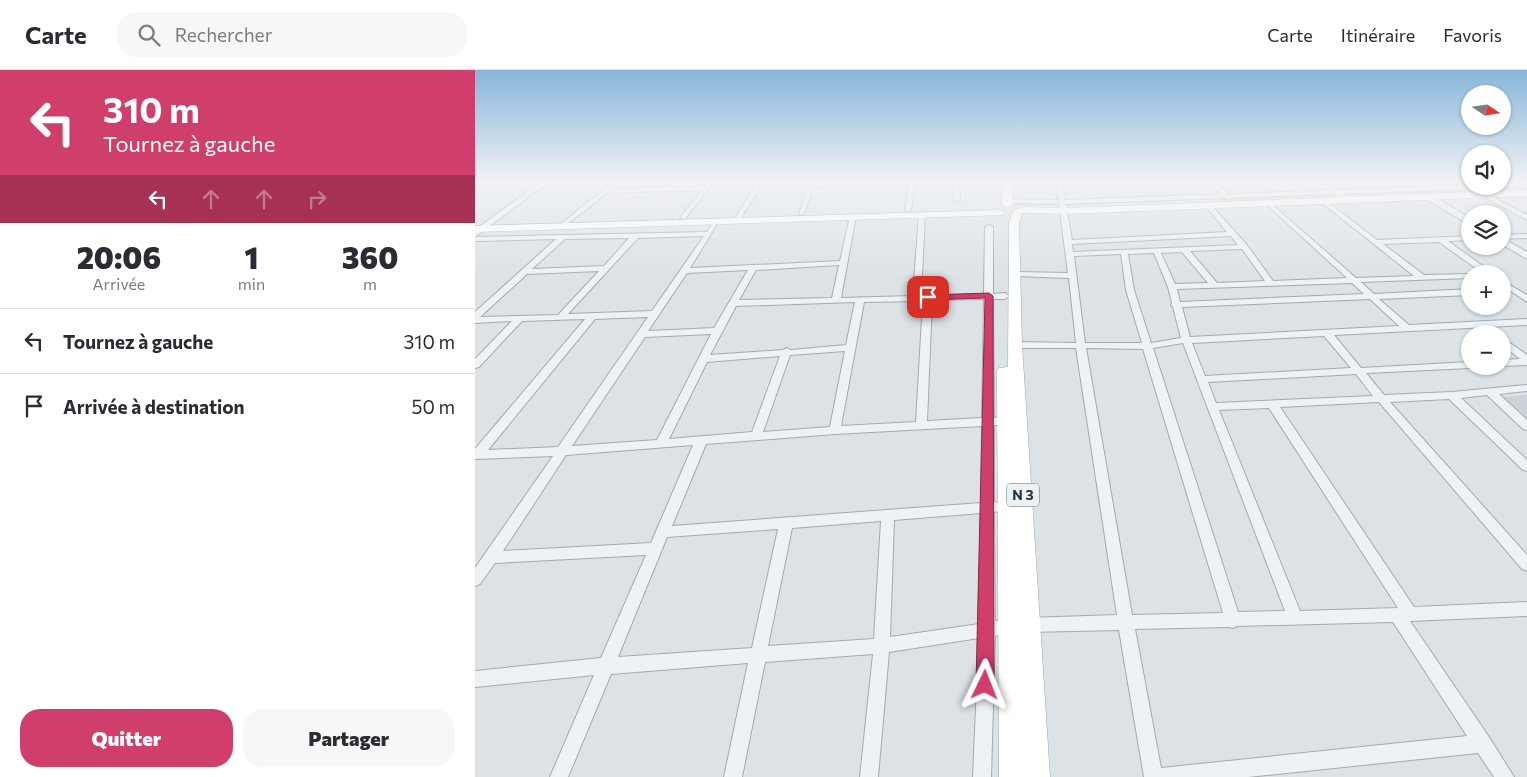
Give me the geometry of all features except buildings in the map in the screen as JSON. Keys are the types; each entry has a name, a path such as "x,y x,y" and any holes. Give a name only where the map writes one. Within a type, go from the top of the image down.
{"main road":[{"path":"479,228 564,228 715,221 828,213"},
{"path":"564,228 683,218 943,213"},
{"name":"N 3","path":"1005,213 997,296 1006,421 1008,505 1035,777"},
{"name":"N 3","path":"1007,213 1014,223 1020,625 1014,777"}],"street":[{"path":"479,228 501,213"},
{"path":"475,318 526,272 564,228 581,213"},
{"path":"683,218 687,213"},
{"path":"738,218 741,213"},
{"path":"1065,213 1081,346 1125,623 1153,777"},
{"path":"1214,213 1244,247 1271,284"},
{"path":"1279,213 1407,329"},
{"path":"1338,213 1422,278"},
{"path":"921,426 922,214"},
{"path":"836,300 853,216"},
{"path":"475,580 709,234 715,221"},
{"path":"475,239 564,228 636,235 709,234"},
{"path":"1068,248 1233,234"},
{"path":"560,318 636,235"},
{"path":"1511,237 1527,236"},
{"path":"1376,242 1461,238"},
{"path":"1440,239 1477,265"},
{"path":"1511,246 1527,256"},
{"path":"1068,248 1157,252 1244,247"},
{"path":"1184,249 1215,286"},
{"path":"1124,252 1131,290 1233,620"},
{"path":"1157,252 1172,287 1185,340 1296,619"},
{"path":"684,271 842,263"},
{"path":"661,443 702,359 754,267"},
{"path":"526,272 605,268"},
{"path":"1015,274 1071,276"},
{"path":"1172,287 1461,276"},
{"path":"1513,290 1527,299"},
{"path":"1175,305 1461,292"},
{"path":"734,303 997,296 987,422 987,630 982,777"},
{"path":"835,430 860,300"},
{"path":"475,318 519,320 654,314"},
{"path":"476,455 592,316"},
{"path":"475,365 519,320"},
{"path":"1015,345 1148,346 1185,340 1527,322"},
{"path":"641,334 717,331"},
{"path":"1327,334 1527,565"},
{"path":"702,359 787,351 851,348"},
{"path":"1511,348 1527,361"},
{"path":"756,436 787,351"},
{"path":"1511,362 1527,361"},
{"path":"1202,379 1461,365"},
{"path":"1212,407 1452,395 1527,388"},
{"path":"1489,391 1527,426"},
{"path":"1452,395 1527,467"},
{"path":"1273,405 1505,777"},
{"path":"476,455 562,451 835,430 1006,421"},
{"path":"559,777 605,666 657,549 701,441"},
{"path":"663,532 1008,505"},
{"path":"869,777 882,646 888,514"},
{"path":"733,777 786,522"},
{"path":"491,557 657,549"},
{"path":"475,680 605,666 758,657 882,646 1020,625 1296,619 1527,609"},
{"path":"1160,777 1483,743"}],"shaded area":[{"path":"1527,395 1527,419 1503,397 1505,397"}],"route":[{"path":"928,297 989,296 985,685"}]}
